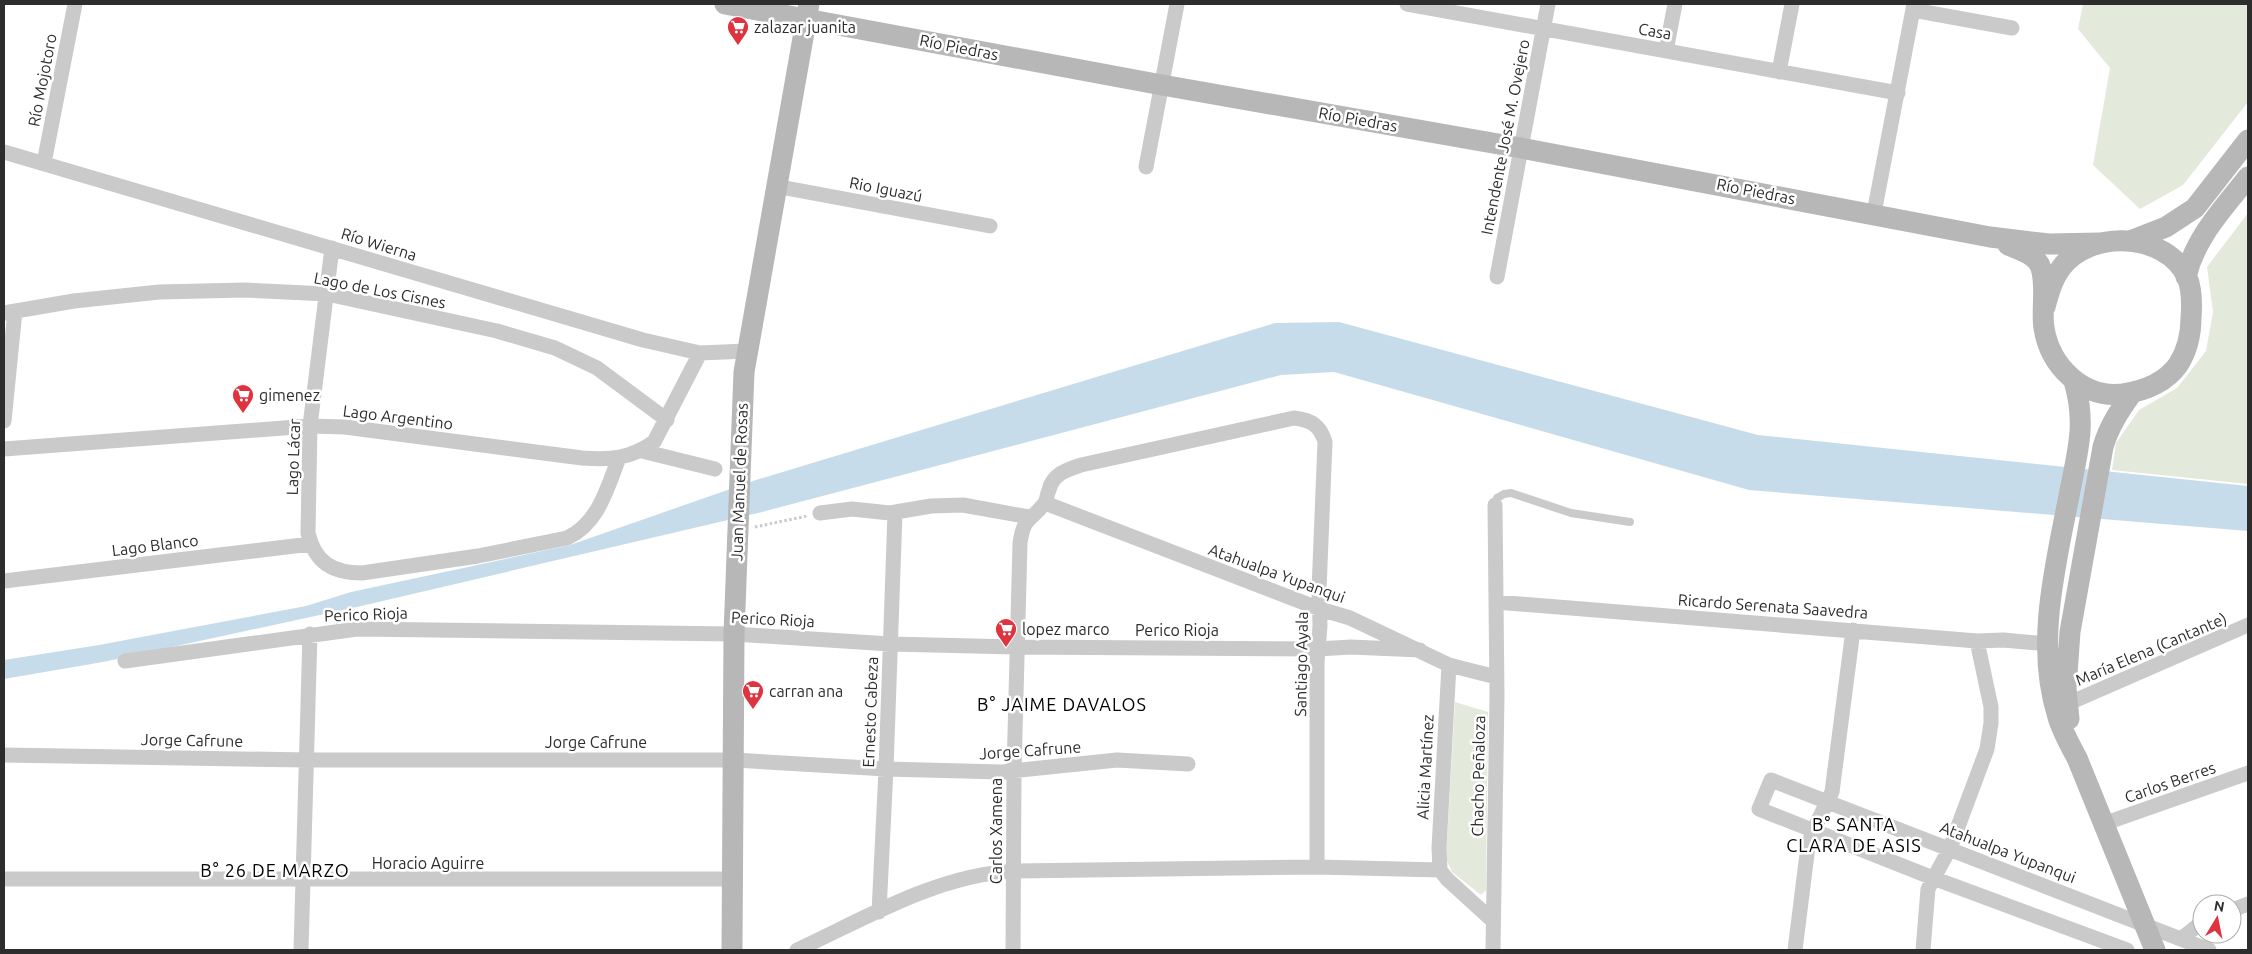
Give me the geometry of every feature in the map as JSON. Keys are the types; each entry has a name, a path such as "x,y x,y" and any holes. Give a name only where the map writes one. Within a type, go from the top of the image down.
{"street":[{"name":"Río Mojotoro","path":"44,163 75,4"},
{"name":"Río Piedras","path":"725,4 808,11 1162,84 1521,148 1990,237"},
{"path":"1146,167 1177,4"},
{"name":"Casa","path":"1406,4 1424,5 1543,30 1898,93"},
{"name":"Intendente José M. Ovejero","path":"1497,277 1548,4"},
{"path":"1666,51 1675,4"},
{"path":"1779,72 1792,4"},
{"path":"1874,214 1913,7 2012,28"},
{"name":"Juan Manuel de Rosas","path":"732,950 734,634 744,372 808,11"},
{"path":"1990,237 2049,244 2100,243 2130,241 2166,228 2195,208 2248,140"},
{"name":"Río Wierna","path":"4,152 643,340 700,353 747,351"},
{"path":"2186,277 2194,250 2204,233 2248,177"},
{"name":"Rio Iguazú","path":"776,186 990,226"},
{"path":"1990,237 2035,258 2041,267 2045,307 2044,327 2049,348 2060,366 2074,381 2087,390 2116,395 2132,393 2162,380 2177,366 2187,349 2191,328 2192,309 2186,277 2176,262 2151,247 2130,241"},
{"path":"2045,307 2053,281 2061,267 2072,256 2100,243"},
{"name":"Lago Lácar","path":"311,544 308,533 310,426 332,248"},
{"name":"Lago de Los Cisnes","path":"9,312 74,301 159,292 245,290 327,294 497,331 556,348 597,368 667,420"},
{"path":"4,421 9,312"},
{"name":"Lago Argentino","path":"4,449 310,426 345,427 582,458 619,458 642,450 654,442 700,353"},
{"path":"2074,381 2082,414 2080,440 2060,542 2050,607 2048,644 2052,694 2057,715 2077,758 2155,950"},
{"path":"2077,758 2067,704 2070,632 2103,446 2114,418 2132,393"},
{"name":"Santiago Ayala","path":"1046,503 1051,482 1057,475 1081,465 1294,418 1308,420 1322,432 1325,442 1318,649 1317,867"},
{"path":"642,450 715,469"},
{"path":"311,544 331,568 346,573 478,556 568,538 580,532 590,522 602,501 619,458"},
{"path":"820,513 852,509 895,513 930,506 963,505 1029,517 1046,503"},
{"name":"Atahualpa Yupanqui","path":"1046,503 1320,609 1350,618 1449,664 1496,677"},
{"name":"Chacho Peñaloza","path":"1493,950 1496,677 1494,505"},
{"name":"Ernesto Cabeza","path":"879,912 895,513"},
{"name":"Carlos Xamena","path":"1013,950 1016,647 1020,543 1022,529 1029,517"},
{"name":"Lago Blanco","path":"4,581 311,544"},
{"name":"Ricardo Serenata Saavedra","path":"1496,602 1977,641 2002,640 2048,644"},
{"name":"María Elena (Cantante)","path":"2067,704 2248,625"},
{"name":"Perico Rioja","path":"125,661 310,634 358,629 734,634 890,644 1016,647 1318,649 1352,647 1420,650"},
{"path":"1795,950 1807,855 1813,831 1832,792 1854,630"},
{"path":"301,950 310,634"},
{"path":"1924,950 1928,889 1950,848 1987,749 1990,736 1991,707 1977,641"},
{"name":"Alicia Martínez","path":"1440,870 1439,848 1449,664"},
{"name":"Jorge Cafrune","path":"4,755 307,760 734,760 886,769 1014,772 1117,760 1188,764"},
{"name":"Carlos Berres","path":"2103,824 2248,773"},
{"name":"Atahualpa Yupanqui","path":"2127,950 1933,878 1759,810 1771,780 2209,950"},
{"path":"797,950 925,891 969,876 1014,871 1317,867 1440,870 1447,879 1493,921"},
{"name":"Horacio Aguirre","path":"4,878 732,880"},
{"path":"2181,939 2192,930"}],"lane":[{"path":"1494,505 1497,498 1511,493 1565,512 1630,522"}],"path":[{"path":"737,528 748,532 755,527 820,513"}],"green space":[{"path":"2083,4 2248,4 2248,102 2183,185 2140,209 2093,165 2110,68 2078,29"},
{"path":"2248,213 2248,484 2112,470 2116,443 2139,410 2177,388 2206,351 2213,312 2207,267"},
{"path":"1455,702 1488,712 1486,890 1481,895 1452,872 1446,859"}],"water":[{"path":"1339,322 1758,435 2248,486 2248,531 1749,490 1334,372 1281,375 758,513 357,607 103,662 4,679 4,660 99,645 306,606 351,592 570,545 756,480 1275,323"}],"place":[{"name":"zalazar juanita","path":"738,46"},
{"name":"gimenez","path":"243,414"},
{"name":"lopez marco","path":"1006,648"},
{"name":"carran ana","path":"753,710"}],"district":[{"name":"B° JAIME DAVALOS","path":"1062,704"},
{"name":"B° SANTA CLARA DE ASIS","path":"1854,834"},
{"name":"B° 26 DE MARZO","path":"275,870"}]}
